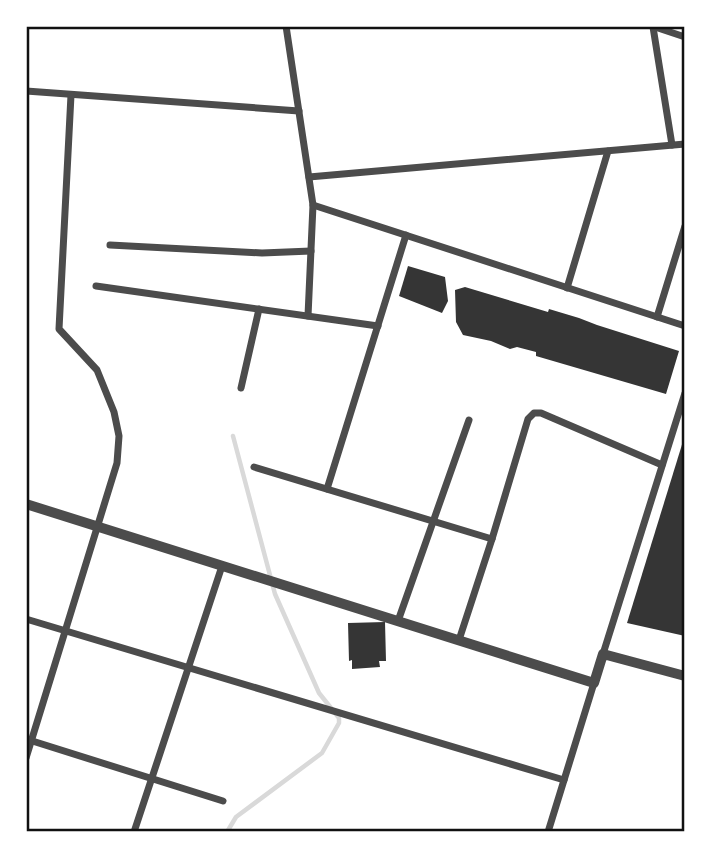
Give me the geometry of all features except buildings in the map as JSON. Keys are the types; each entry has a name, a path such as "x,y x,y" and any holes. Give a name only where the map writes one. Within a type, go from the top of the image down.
{"street":[{"path":"286,26 313,205 308,316"},
{"path":"672,145 653,26 685,37"},
{"path":"26,91 299,111"},
{"path":"26,758 29,740 66,631 117,464 119,436 114,412 97,370 59,329 71,95"},
{"path":"309,177 685,144"},
{"path":"567,288 608,151"},
{"path":"313,205 685,326"},
{"path":"657,317 685,226"},
{"path":"327,489 406,235"},
{"path":"110,245 262,253 311,251"},
{"path":"96,286 378,326"},
{"path":"241,388 259,309"},
{"path":"548,832 685,393"},
{"path":"459,640 528,419 534,413 541,413 662,465"},
{"path":"398,621 469,420"},
{"path":"254,467 492,539"},
{"path":"26,504 594,683"},
{"path":"134,832 222,566"},
{"path":"26,619 564,780"},
{"path":"604,654 685,676"},
{"path":"29,740 223,801"}],"waterway":[{"path":"227,832 236,817 322,753 339,723 339,718 319,693 275,594 233,436"}]}
